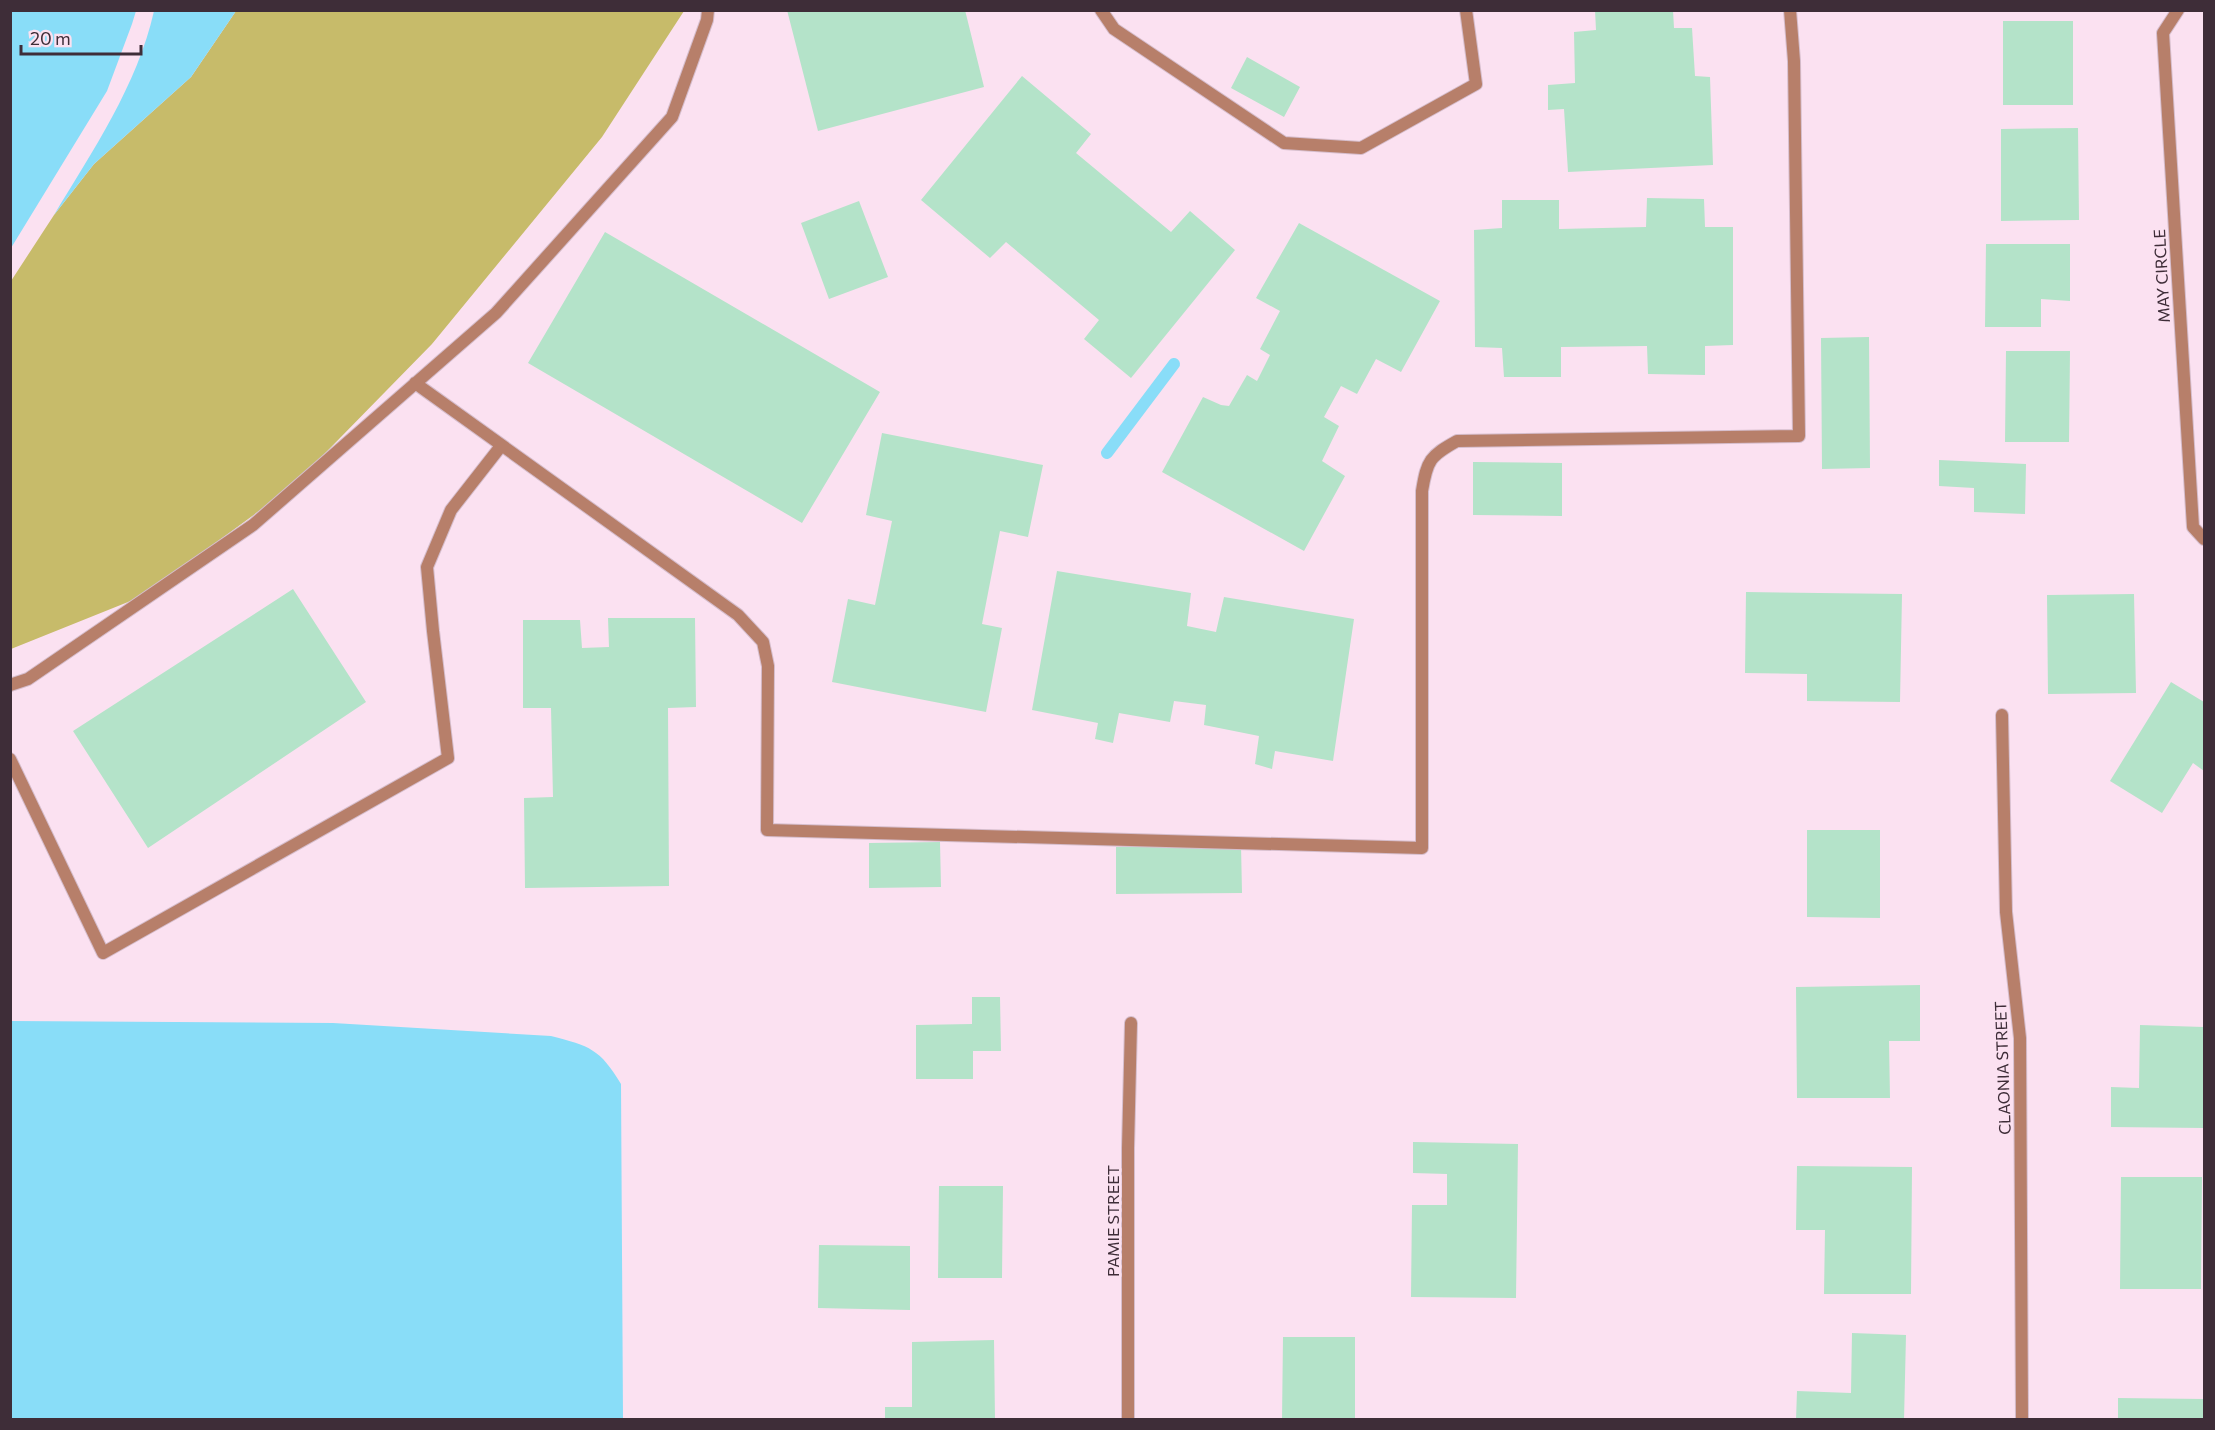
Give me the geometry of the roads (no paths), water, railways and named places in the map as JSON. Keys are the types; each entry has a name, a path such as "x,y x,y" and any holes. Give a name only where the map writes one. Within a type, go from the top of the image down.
{"street":[{"path":"10,686 28,679 253,525 496,313 672,117 707,20 708,10"},
{"path":"1101,10 1114,29 1284,143 1361,148 1476,84 1466,10"},
{"path":"415,384 738,615 763,642 768,666 767,830 1422,848 1422,491 1426,469 1436,453 1457,441 1799,436 1794,61 1790,10"},
{"name":"MAY CIRCLE","path":"2178,10 2163,33 2193,527 2205,539"},
{"path":"10,759 103,952 448,758 427,567 451,510 501,446"},
{"name":"CLAONIA STREET","path":"2002,715 2006,912 2020,1038 2022,1419"},
{"name":"PAMIE STREET","path":"1128,1419 1128,1148 1131,1023"}],"water":[{"path":"11,10 136,11 107,91 11,248"},
{"path":"154,11 236,11 191,77 94,164 54,215 98,142 125,91 137,65"},
{"path":"11,1021 333,1023 551,1036 585,1046 593,1051 607,1063 621,1084 623,1419 11,1419"}],"waterway":[{"path":"1107,453 1174,364"}]}
